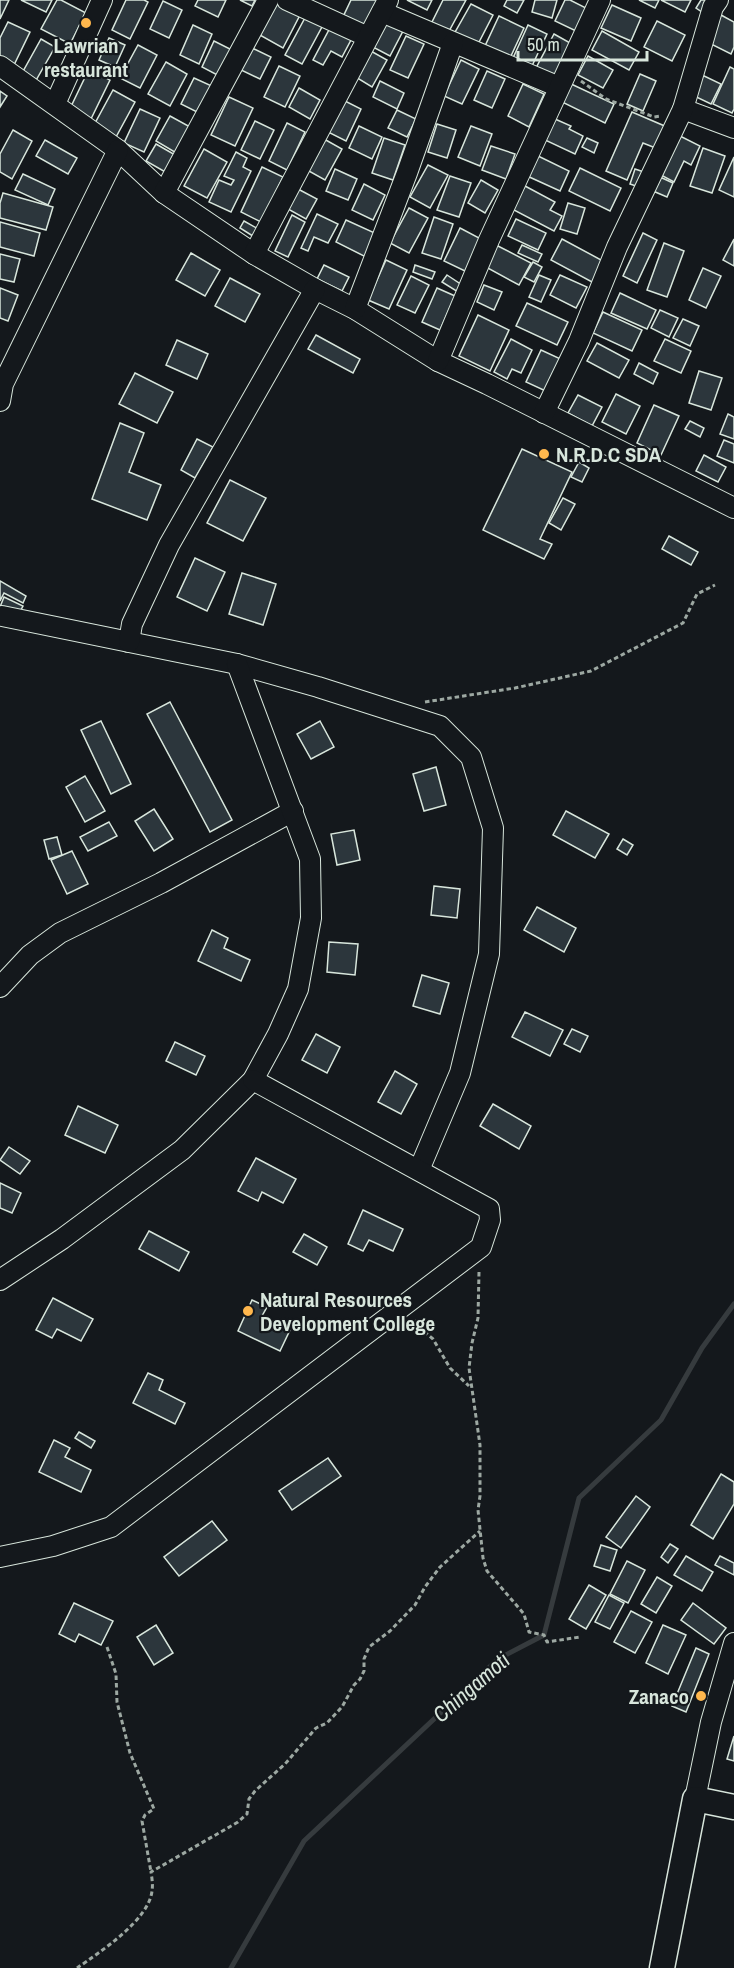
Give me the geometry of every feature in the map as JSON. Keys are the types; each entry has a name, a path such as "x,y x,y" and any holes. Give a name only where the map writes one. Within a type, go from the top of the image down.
{"main road":[{"path":"662,1968 694,1799 734,1807"}],"street":[{"path":"55,104 102,0"},
{"path":"164,193 267,0"},
{"path":"286,0 368,37"},
{"path":"438,361 489,240 600,0"},
{"path":"544,412 579,341 617,247 683,109 713,7 718,0"},
{"path":"254,254 385,6 453,43 563,78"},
{"path":"355,309 407,174 453,43"},
{"path":"0,66 118,150 164,193 254,254 355,309 438,361 734,508"},
{"path":"683,109 734,128"},
{"path":"0,401 3,384 118,150"},
{"path":"129,642 132,624 170,545 315,289"},
{"path":"2,616 237,664 318,687 440,726 471,757 493,828 489,954 460,1073 418,1170"},
{"path":"0,1280 62,1239 182,1150 253,1080 278,1034 298,989 311,918 310,859 237,664"},
{"path":"0,987 30,955 60,933 161,883 293,811"},
{"path":"0,1557 53,1546 111,1527 482,1247 490,1220 489,1209 253,1080"},
{"path":"694,1799 711,1722 734,1643"}],"path":[{"path":"563,78 606,99 654,117 683,109"},
{"path":"418,703 515,688 591,671 682,623 697,594 715,585"},
{"path":"482,1247 478,1317 469,1368 470,1388 480,1445 478,1510 483,1558 487,1571 524,1614 529,1632 544,1635 547,1642 580,1637"},
{"path":"410,1301 418,1326 433,1339 450,1368 470,1388"},
{"path":"151,1872 238,1822 247,1814 249,1799 255,1791 285,1764 316,1728 327,1723 342,1707 364,1671 364,1659 369,1647 390,1631 415,1605 440,1567 480,1531"},
{"path":"77,1968 110,1945 133,1924 150,1899 152,1892 142,1821 145,1815 154,1809 130,1752 117,1702 116,1674 107,1647"}],"building":[{"path":"0,0 9,0 0,19"},
{"path":"21,0 52,0 46,12"},
{"path":"57,0 86,13 70,44 41,29"},
{"path":"126,0 148,2 130,39 112,30"},
{"path":"198,0 226,0 218,17 195,6"},
{"path":"240,0 255,0 252,6"},
{"path":"351,0 378,0 364,29 342,19"},
{"path":"407,0 432,0 427,10"},
{"path":"443,0 466,0 448,33 431,24"},
{"path":"507,0 524,0 517,13 504,6"},
{"path":"535,0 557,0 552,18 532,12"},
{"path":"565,0 586,8 576,31 555,21"},
{"path":"639,0 659,0 655,8"},
{"path":"661,0 691,0 685,12"},
{"path":"701,0 712,5 705,14 696,8"},
{"path":"163,1 182,10 169,38 150,29"},
{"path":"276,1 300,15 283,48 258,34"},
{"path":"471,4 493,15 477,46 454,34"},
{"path":"612,5 641,18 631,41 601,28"},
{"path":"721,15 734,22 734,47 731,54 707,42"},
{"path":"306,16 323,25 302,64 285,55"},
{"path":"499,16 524,28 510,58 485,46"},
{"path":"382,21 403,31 390,56 369,45"},
{"path":"657,21 685,35 672,61 644,47"},
{"path":"8,22 30,32 13,67 0,61 0,38"},
{"path":"193,25 212,34 199,64 180,55"},
{"path":"528,25 547,34 531,68 513,58"},
{"path":"331,26 352,38 342,57 331,51 323,65 313,60"},
{"path":"602,31 639,52 629,70 592,50"},
{"path":"554,34 572,44 555,77 536,68"},
{"path":"406,36 424,44 408,78 390,70"},
{"path":"109,38 125,45 115,67 99,60"},
{"path":"41,39 55,47 35,82 21,75"},
{"path":"214,41 236,52 223,78 202,67"},
{"path":"138,45 157,55 140,88 120,78"},
{"path":"252,48 271,57 260,79 241,70"},
{"path":"369,50 387,60 372,87 354,76"},
{"path":"588,56 613,70 603,88 578,75"},
{"path":"461,60 479,69 462,104 444,96"},
{"path":"166,62 187,74 170,106 148,94"},
{"path":"279,66 300,76 285,107 264,97"},
{"path":"730,67 734,69 734,109 732,113 713,104"},
{"path":"89,69 110,80 87,127 66,117"},
{"path":"487,71 505,79 492,108 474,100"},
{"path":"640,74 656,81 643,111 627,104"},
{"path":"700,74 721,84 711,104 690,94"},
{"path":"194,78 214,87 201,114 181,104"},
{"path":"380,81 404,93 397,109 373,97"},
{"path":"569,83 614,104 605,123 560,101"},
{"path":"523,84 544,94 529,127 508,116"},
{"path":"299,88 320,100 310,119 289,107"},
{"path":"113,90 135,102 116,137 94,125"},
{"path":"0,91 7,96 0,107"},
{"path":"229,97 253,108 235,146 211,135"},
{"path":"339,98 361,109 346,141 324,130"},
{"path":"140,109 160,118 144,152 124,143"},
{"path":"397,110 416,119 407,137 388,128"},
{"path":"632,112 667,127 658,149 643,143 627,180 606,171"},
{"path":"170,116 192,128 178,154 156,141"},
{"path":"555,119 571,126 569,129 583,136 575,154 545,140"},
{"path":"255,121 274,130 260,159 241,150"},
{"path":"287,123 305,132 287,170 269,161"},
{"path":"437,124 456,130 447,158 428,152"},
{"path":"359,126 382,137 372,159 349,148"},
{"path":"471,126 492,134 480,166 458,157"},
{"path":"13,130 32,141 12,179 0,172 0,154"},
{"path":"678,135 700,146 691,165 684,161 674,182 659,174"},
{"path":"384,138 405,145 393,180 372,173"},
{"path":"587,138 598,143 594,153 582,147"},
{"path":"324,139 342,149 325,180 307,170"},
{"path":"45,140 77,158 68,174 36,156"},
{"path":"156,144 177,156 167,173 146,161"},
{"path":"491,146 515,154 506,179 482,170"},
{"path":"703,148 725,156 712,193 690,186"},
{"path":"204,149 227,162 207,198 184,186"},
{"path":"236,152 247,158 243,167 251,171 231,212 209,202 219,180 231,185 234,180 224,176"},
{"path":"534,154 569,171 560,191 525,175"},
{"path":"734,157 734,197 719,190"},
{"path":"428,165 448,175 430,208 410,197"},
{"path":"262,167 283,177 261,222 241,212"},
{"path":"580,168 621,188 610,211 569,191"},
{"path":"335,169 357,179 348,200 326,191"},
{"path":"635,169 647,173 642,188 630,184"},
{"path":"23,174 55,189 48,205 15,190"},
{"path":"450,176 471,183 459,217 437,210"},
{"path":"660,177 673,183 667,197 653,191"},
{"path":"481,180 498,190 485,213 468,203"},
{"path":"364,184 385,195 373,220 352,210"},
{"path":"525,186 555,202 550,210 562,216 554,231 512,209"},
{"path":"298,189 317,199 306,219 288,209"},
{"path":"3,193 53,207 46,230 0,218"},
{"path":"568,203 585,208 577,234 560,229"},
{"path":"409,208 428,218 409,253 390,243"},
{"path":"317,214 338,224 328,243 314,237 308,251 301,248"},
{"path":"292,215 305,222 288,257 275,251"},
{"path":"434,217 453,224 441,259 422,253"},
{"path":"516,219 546,233 538,250 508,236"},
{"path":"346,220 377,234 366,257 336,242"},
{"path":"244,221 260,230 256,238 240,228"},
{"path":"0,222 40,233 34,256 0,247"},
{"path":"460,228 481,239 465,271 444,261"},
{"path":"643,233 657,240 637,283 623,276"},
{"path":"562,239 603,261 592,282 551,260"},
{"path":"734,239 734,266 723,260"},
{"path":"664,243 684,251 667,297 647,290"},
{"path":"496,245 531,263 519,285 484,266"},
{"path":"522,245 542,254 538,262 518,253"},
{"path":"191,253 220,270 205,296 176,280"},
{"path":"0,254 20,259 14,282 0,279"},
{"path":"386,260 407,270 389,309 368,300"},
{"path":"533,262 542,267 534,282 524,277"},
{"path":"324,265 349,277 342,291 317,279"},
{"path":"415,265 435,272 432,279 413,272"},
{"path":"703,268 721,276 706,308 689,300"},
{"path":"447,275 462,285 458,292 442,282"},
{"path":"539,275 551,280 541,302 529,297"},
{"path":"560,275 587,287 576,308 550,295"},
{"path":"411,276 429,285 415,313 397,305"},
{"path":"230,278 260,294 245,322 215,306"},
{"path":"484,285 502,292 494,310 477,302"},
{"path":"0,288 18,295 8,321 0,318"},
{"path":"437,288 455,296 440,330 422,322"},
{"path":"620,293 656,310 647,329 611,313"},
{"path":"527,303 568,322 557,345 516,326"},
{"path":"660,310 678,318 669,337 651,328"},
{"path":"603,312 642,330 632,351 593,333"},
{"path":"478,315 509,330 490,371 459,356"},
{"path":"683,319 699,326 690,346 673,338"},
{"path":"316,335 360,359 353,373 308,349"},
{"path":"511,339 532,350 521,373 512,369 507,379 494,372"},
{"path":"665,339 691,351 681,373 654,361"},
{"path":"177,340 208,354 197,379 166,365"},
{"path":"597,343 629,360 619,378 587,361"},
{"path":"541,350 565,361 550,393 526,382"},
{"path":"639,363 658,373 653,384 634,374"},
{"path":"699,371 722,378 711,410 689,403"},
{"path":"135,373 173,392 157,423 119,404"},
{"path":"616,394 640,406 626,434 602,422"},
{"path":"578,395 602,407 592,426 568,413"},
{"path":"654,405 679,416 661,455 637,443"},
{"path":"728,414 734,417 734,439 720,434"},
{"path":"690,421 704,428 700,437 685,429"},
{"path":"120,423 144,433 129,472 161,485 147,520 92,499"},
{"path":"197,439 213,447 195,478 181,470"},
{"path":"724,440 734,444 734,463 717,456"},
{"path":"522,449 572,472 540,539 552,544 544,559 483,530"},
{"path":"704,455 726,467 718,482 696,471"},
{"path":"579,462 589,468 582,482 571,477"},
{"path":"230,480 266,498 243,541 207,523"},
{"path":"563,498 575,504 561,530 549,523"},
{"path":"669,536 698,552 691,565 662,549"},
{"path":"195,558 225,572 207,611 177,597"},
{"path":"242,573 276,584 263,625 229,614"},
{"path":"0,581 26,596 23,603 4,593 0,601"},
{"path":"4,597 23,606 18,615 0,607"},
{"path":"170,702 232,820 210,832 147,714"},
{"path":"101,721 131,784 111,794 81,730"},
{"path":"320,721 334,747 311,759 297,734"},
{"path":"436,767 446,805 424,811 413,774"},
{"path":"85,776 105,811 85,822 66,787"},
{"path":"154,809 173,839 154,851 135,821"},
{"path":"566,811 609,834 595,858 553,835"},
{"path":"109,822 117,836 88,851 80,837"},
{"path":"354,830 360,860 337,865 331,834"},
{"path":"57,837 62,855 49,859 44,840"},
{"path":"623,839 633,845 627,855 617,849"},
{"path":"72,851 88,884 67,894 51,860"},
{"path":"434,886 460,889 457,918 431,915"},
{"path":"537,907 576,928 564,952 524,930"},
{"path":"212,930 228,938 224,948 250,960 241,981 198,961"},
{"path":"329,942 358,944 355,975 327,972"},
{"path":"422,975 449,983 440,1014 413,1006"},
{"path":"525,1012 563,1030 550,1056 512,1037"},
{"path":"572,1029 588,1036 580,1052 564,1044"},
{"path":"316,1034 340,1047 327,1073 302,1060"},
{"path":"175,1042 205,1056 196,1075 166,1061"},
{"path":"395,1071 417,1084 401,1114 378,1102"},
{"path":"493,1104 531,1126 519,1149 480,1126"},
{"path":"78,1106 118,1125 105,1153 65,1135"},
{"path":"9,1147 30,1161 20,1174 0,1160"},
{"path":"256,1158 296,1179 283,1203 262,1192 258,1201 238,1191"},
{"path":"0,1183 21,1193 12,1213 0,1208"},
{"path":"363,1210 403,1229 393,1251 369,1240 363,1251 348,1244"},
{"path":"149,1231 189,1252 179,1271 139,1249"},
{"path":"304,1234 327,1247 317,1265 293,1252"},
{"path":"53,1298 93,1319 81,1341 57,1329 52,1338 36,1330"},
{"path":"252,1300 267,1307 262,1316 290,1330 280,1351 238,1331"},
{"path":"148,1373 163,1380 159,1390 185,1403 175,1424 133,1403"},
{"path":"79,1432 95,1441 91,1448 75,1438"},
{"path":"54,1440 70,1448 65,1457 91,1470 81,1492 39,1472"},
{"path":"328,1458 341,1476 292,1510 279,1491"},
{"path":"721,1474 734,1482 734,1504 713,1539 691,1525"},
{"path":"636,1496 650,1507 621,1548 606,1537"},
{"path":"212,1521 227,1540 179,1576 164,1557"},
{"path":"670,1544 678,1549 668,1563 661,1557"},
{"path":"601,1545 617,1550 610,1571 594,1566"},
{"path":"686,1556 713,1572 702,1591 674,1575"},
{"path":"720,1556 734,1563 734,1575 715,1565"},
{"path":"627,1561 645,1570 628,1603 610,1594"},
{"path":"657,1577 672,1586 656,1613 641,1604"},
{"path":"589,1585 606,1595 586,1629 569,1619"},
{"path":"609,1595 624,1603 610,1629 595,1622"},
{"path":"74,1603 113,1621 101,1645 79,1634 75,1642 59,1634"},
{"path":"693,1603 726,1628 714,1644 681,1620"},
{"path":"631,1611 652,1622 635,1653 614,1642"},
{"path":"156,1625 173,1653 154,1665 137,1637"},
{"path":"663,1625 686,1635 668,1674 646,1663"},
{"path":"696,1648 709,1654 686,1712 672,1706"},
{"path":"734,1736 734,1761 727,1759"}],"waterway":[{"name":"Chingamoti","path":"231,1968 304,1841 498,1659 544,1635 579,1498 661,1420 702,1348 734,1304"}],"place":[{"name":"Lawrian restaurant","path":"86,23"},
{"name":"N.R.D.C SDA","path":"544,454"},
{"name":"Natural Resources Development College","path":"248,1311"},
{"name":"Zanaco","path":"701,1696"}]}
